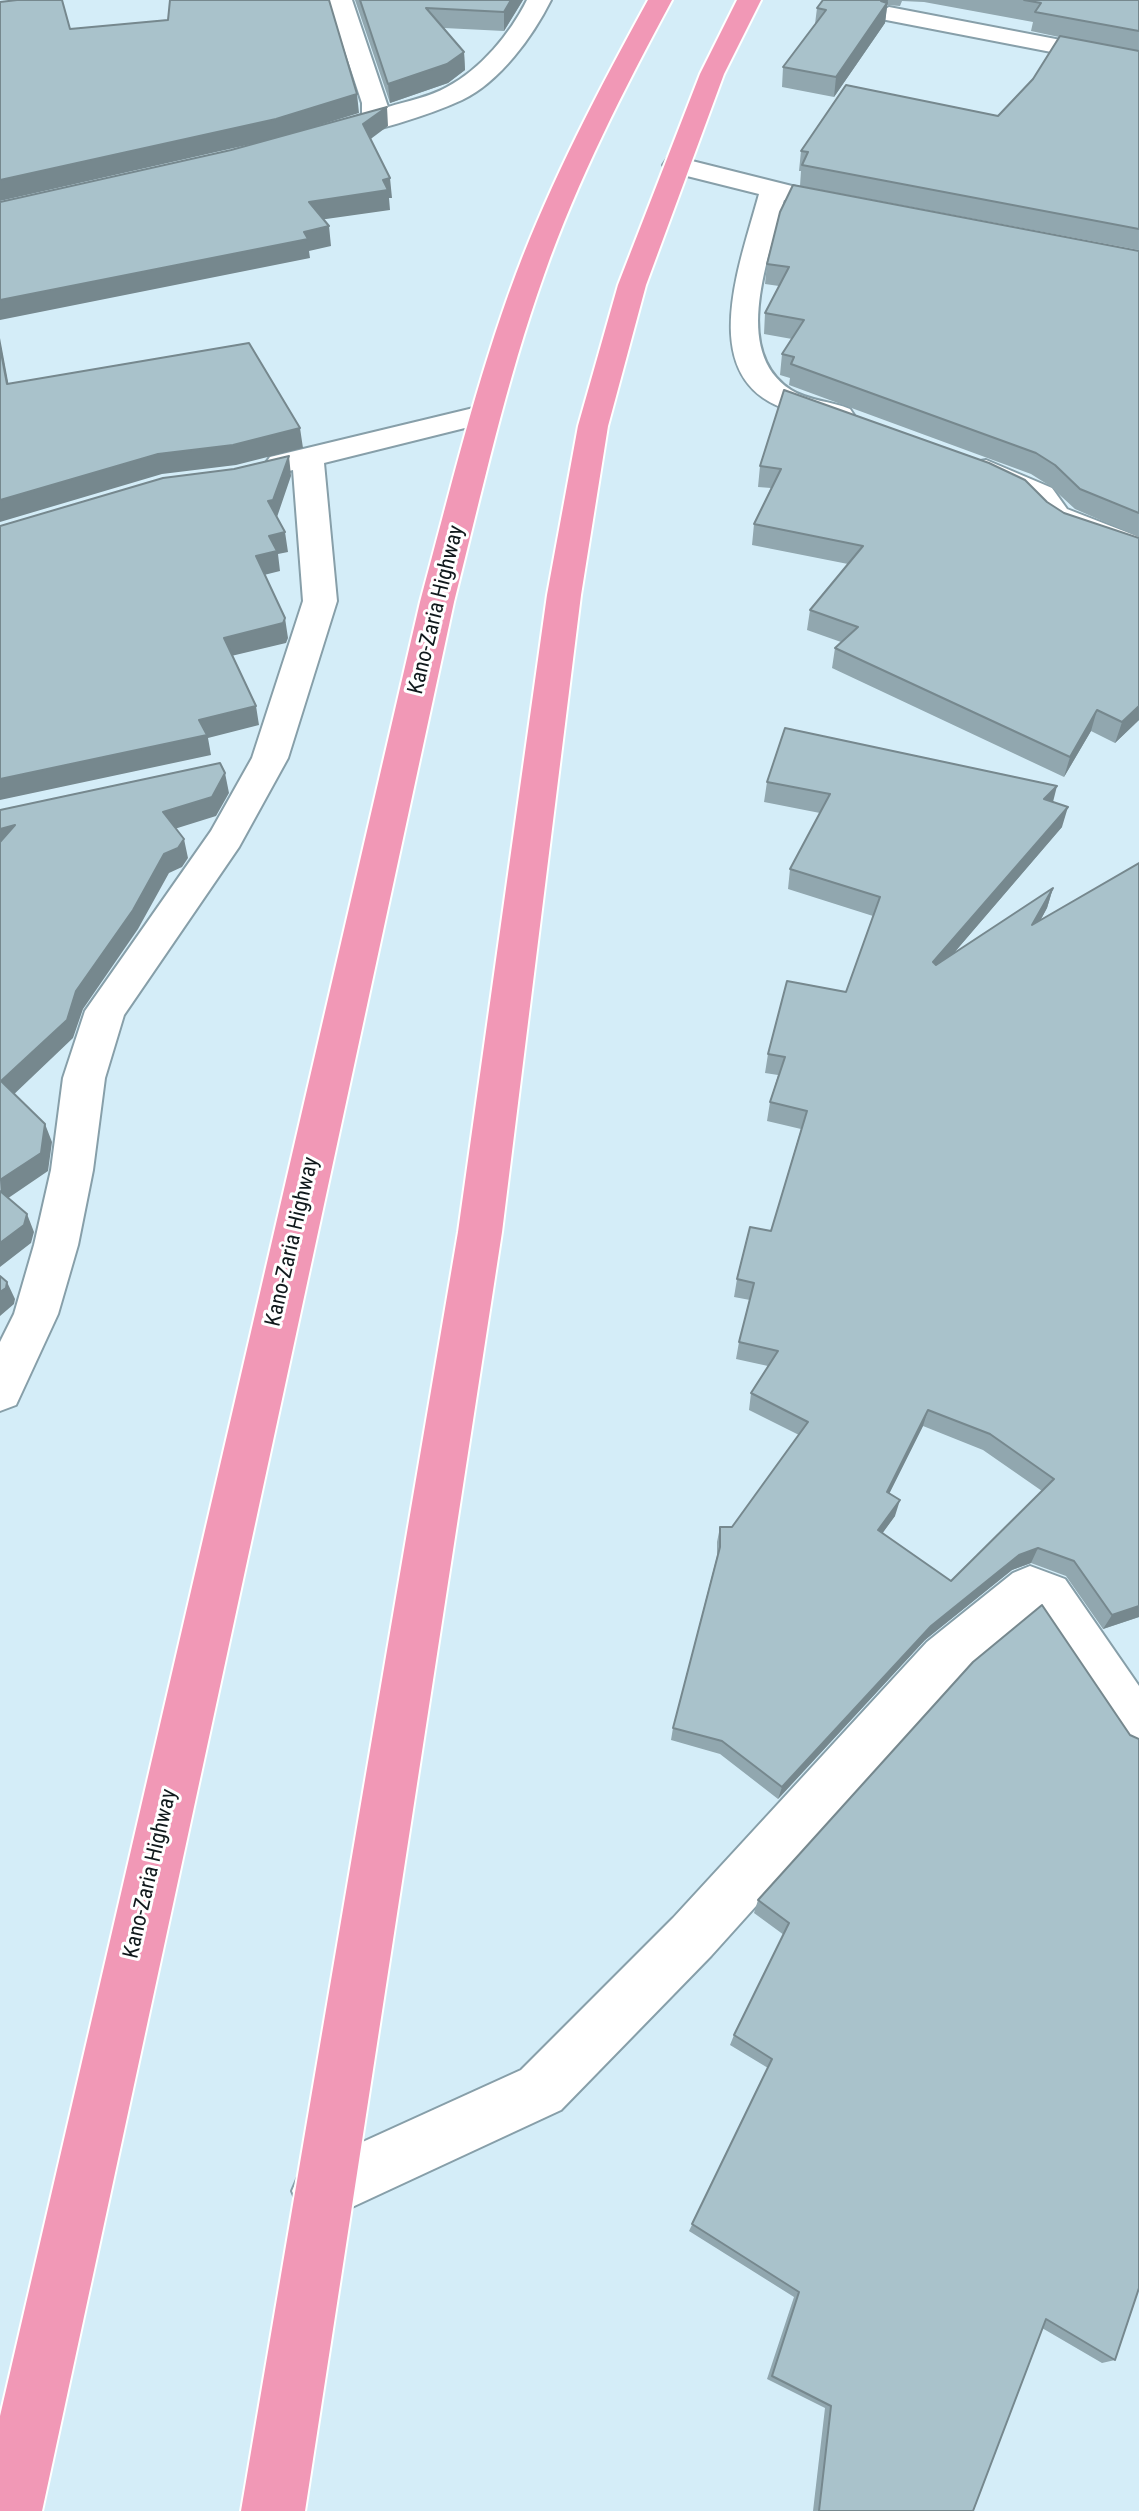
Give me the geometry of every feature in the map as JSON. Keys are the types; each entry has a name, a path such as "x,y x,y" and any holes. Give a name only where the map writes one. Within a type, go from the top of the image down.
{"highway":[{"name":"Kano-Zaria Highway","path":"10,2511 437,602 486,414 530,274 621,70 660,0"},
{"path":"273,2511 322,2191 480,1232 564,595 593,426 632,285 712,74 749,0"}],"street":[{"path":"340,0 375,103 375,117"},
{"path":"312,139 366,124 375,117 399,114 442,99 480,77 529,20 539,0"},
{"path":"889,14 1139,62"},
{"path":"676,165 826,202"},
{"path":"773,190 748,279 748,361 759,381 782,398 827,409 865,426"},
{"path":"250,473 486,414"},
{"path":"0,1391 36,1314 56,1245 72,1170 84,1078 105,1011 226,838 270,758 320,601 308,457"},
{"path":"958,460 1041,495 1056,516 1139,548"},
{"path":"229,767 270,758"},
{"path":"322,2191 541,2090 692,1937 945,1659 1030,1589 1048,1595 1139,1730"}],"building":[{"path":"62,0 70,29 168,20 170,0 329,0 357,94 276,119 0,180 0,2"},
{"path":"360,0 511,0 504,12 426,8 464,52 447,64 388,84"},
{"path":"823,0 881,0 887,3 836,77 783,67 826,10 817,8"},
{"path":"1024,0 1139,0 1139,31 1035,12 1041,3"},
{"path":"1060,36 1139,51 1139,229 802,165 808,152 801,151 846,85 998,116 1033,79"},
{"path":"387,107 363,124 390,178 383,180 388,190 309,202 329,226 304,232 308,239 0,300 0,202 231,150"},
{"path":"793,185 1139,251 1139,513 1080,489 1055,465 1036,453 791,364 794,357 782,354 804,320 765,313 789,267 767,264 780,212"},
{"path":"249,343 300,428 233,445 158,454 0,500 0,347 7,384"},
{"path":"784,390 989,463 1025,480 1047,502 1064,513 1139,538 1139,706 1122,722 1097,710 1070,757 835,648 858,627 810,610 863,546 754,524 781,469 760,466"},
{"path":"289,456 273,500 268,501 285,532 269,536 277,551 256,556 285,618 283,623 224,638 256,706 199,720 207,735 0,779 0,526 163,478 234,469"},
{"path":"785,728 1057,786 1044,799 1068,807 933,962 936,965 1053,888 1032,925 1139,863 1139,1606 1112,1615 1074,1561 1038,1548 1019,1555 931,1626 782,1787 722,1741 673,1728 720,1547 720,1527 732,1527 808,1422 751,1393 778,1351 739,1342 754,1283 737,1279 750,1227 771,1231 807,1111 770,1102 785,1057 768,1054 787,981 846,992 880,897 790,869 830,794 767,782","holes":["928,1410 990,1434 1054,1479 951,1581 878,1530 900,1500 887,1492"]},
{"path":"220,763 225,773 212,797 163,812 184,839 178,848 164,854 133,910 76,991 67,1020 1,1081 45,1124 41,1153 0,1180 0,842 15,825 0,829 0,810"},
{"path":"0,1191 27,1214 24,1225 0,1243"},
{"path":"0,1276 7,1282 6,1288 0,1292"},
{"path":"1042,1605 1130,1735 1139,1739 1139,2288 1115,2360 1046,2319 973,2511 819,2511 831,2406 772,2376 799,2292 692,2224 772,2059 734,2035 789,1923 758,1900 973,1662"}]}
